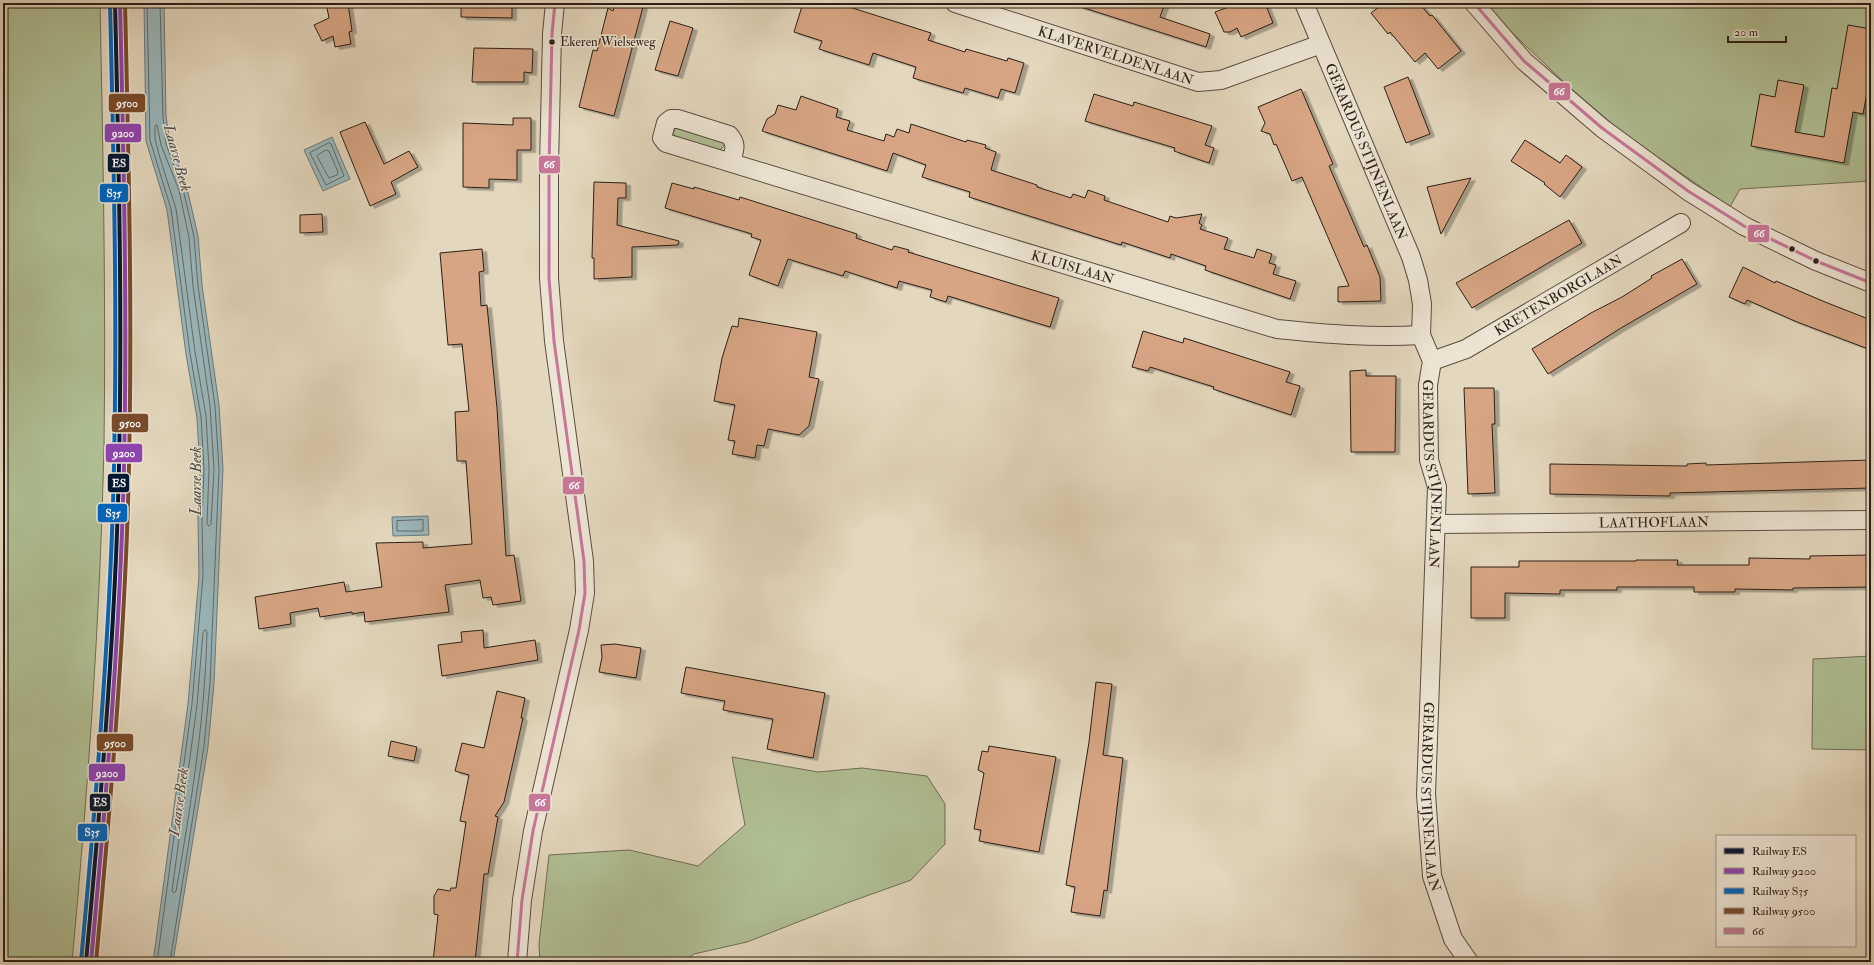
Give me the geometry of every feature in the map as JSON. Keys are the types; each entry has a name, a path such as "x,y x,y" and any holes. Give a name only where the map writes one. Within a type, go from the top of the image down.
{"street":[{"path":"517,962 522,900 533,831 579,630 585,593 584,561 554,342 549,278 549,173 552,34 555,3"},
{"name":"KLAVERVELDENLAAN","path":"955,3 1198,82 1221,80 1321,44"},
{"name":"GERARDUS STIJNENLAAN","path":"1304,3 1411,257 1418,280 1422,304 1421,335 1432,360 1428,385 1429,460 1438,487 1426,794 1432,876 1453,939 1468,962"},
{"path":"1474,3 1524,61 1602,128 1688,191 1744,226 1816,261 1871,283"},
{"name":"KLUISLAAN","path":"731,162 1277,329 1331,335 1392,337 1421,335"},
{"name":"KRETENBORGLAAN","path":"1432,360 1466,349 1681,223"},
{"name":"LAATHOFLAAN","path":"1437,524 1871,520"}],"green space":[{"path":"3,3 100,3 105,336 104,447 100,576 92,705 72,962 3,962"},
{"path":"1481,3 1871,3 1871,181 1740,189 1730,207 1624,134 1568,86"},
{"path":"676,127 724,142 724,146 720,150 677,138 673,133"},
{"path":"1871,656 1871,750 1812,749 1813,659"},
{"path":"732,757 818,772 862,768 927,776 945,804 945,844 911,880 844,904 747,942 694,954 683,962 540,962 539,944 549,855 629,850 698,866 745,825"}],"water":[{"name":"Laarse Beek","path":"144,3 164,3 166,116 170,143 187,188 198,236 202,285 219,405 223,469 214,684 208,747 173,962 153,962 188,704 199,576 198,518 200,469 197,418 186,354 167,210 146,141"},
{"path":"332,137 350,179 323,191 304,150"},
{"path":"428,516 429,535 393,536 392,517"}],"building":[{"path":"326,3 348,3 352,31 349,32 351,44 335,47 333,36 322,41 314,25 329,18"},
{"path":"461,3 512,3 512,18 461,17"},
{"path":"615,3 644,3 614,116 579,107 593,50 597,51 608,8 613,11"},
{"path":"803,3 837,3 931,33 928,40 965,52 966,49 1007,61 1008,58 1024,63 1015,93 1001,89 998,98 965,88 963,93 913,78 916,67 873,53 869,65 819,49 822,41 794,32"},
{"path":"1078,3 1165,3 1160,17 1210,34 1206,47 1078,6"},
{"path":"1239,3 1245,6 1253,3 1265,3 1273,23 1241,37 1237,28 1230,32 1224,32 1215,12"},
{"path":"1384,3 1419,3 1430,16 1432,15 1461,51 1438,69 1425,53 1415,62 1390,32 1388,34 1371,13"},
{"path":"670,21 693,28 678,76 655,70"},
{"path":"1848,25 1871,29 1871,87 1868,87 1863,114 1853,112 1844,163 1751,146 1760,94 1775,97 1778,80 1804,85 1795,132 1824,137 1832,88 1837,89"},
{"path":"474,48 533,49 532,73 524,72 524,82 472,82"},
{"path":"1408,77 1430,134 1406,143 1384,87"},
{"path":"1301,89 1333,164 1329,166 1364,247 1367,245 1380,277 1381,301 1338,302 1338,287 1349,286 1302,177 1292,181 1270,134 1261,131 1265,123 1258,107"},
{"path":"1094,94 1133,106 1134,102 1212,126 1205,145 1214,148 1209,163 1174,151 1175,148 1085,121"},
{"path":"801,96 838,109 836,117 850,121 847,130 884,141 886,134 894,137 897,129 909,133 911,124 966,142 967,140 986,145 985,148 996,152 991,170 1071,198 1073,194 1085,198 1088,190 1105,196 1104,200 1168,222 1170,216 1176,218 1202,214 1199,223 1202,225 1200,229 1228,238 1224,249 1254,258 1257,249 1272,254 1269,263 1276,265 1273,274 1296,281 1290,299 1205,270 1206,266 1171,254 1170,258 1122,242 1121,245 969,197 970,192 922,177 926,165 893,153 887,171 762,131 767,119 775,114 778,105 796,110"},
{"path":"513,118 531,118 531,150 517,150 517,180 489,179 489,188 463,187 463,123 513,125"},
{"path":"365,122 384,164 409,151 418,167 391,182 396,194 370,206 340,132"},
{"path":"1525,140 1560,163 1566,155 1582,167 1560,197 1544,184 1545,183 1511,161"},
{"path":"1471,178 1441,234 1427,187"},
{"path":"594,182 626,183 626,198 618,198 617,225 679,241 678,245 632,247 632,277 594,279 594,258 592,258"},
{"path":"672,183 694,189 694,187 739,200 740,197 857,234 856,238 892,250 894,246 909,250 908,252 1059,298 1050,327 948,296 946,302 930,297 932,290 899,281 897,288 845,271 843,276 788,259 778,286 749,275 761,240 751,237 752,234 665,208"},
{"path":"322,214 323,232 300,233 300,215"},
{"path":"1569,220 1582,243 1472,308 1456,283"},
{"path":"482,249 484,271 479,272 481,306 487,305 497,408 506,556 514,555 521,601 493,605 491,597 483,598 480,580 445,585 449,612 365,622 364,612 352,614 352,612 320,617 318,608 290,613 291,624 259,629 255,597 344,582 346,592 382,587 376,543 423,542 423,548 472,544 466,461 457,461 455,412 469,411 462,344 448,345 440,253"},
{"path":"1682,259 1697,284 1621,328 1548,374 1532,349 1591,313 1622,297 1652,278 1651,276"},
{"path":"1743,267 1775,283 1776,281 1871,320 1871,350 1797,322 1747,300 1745,304 1729,297"},
{"path":"739,318 817,332 809,377 819,379 809,426 799,435 768,429 764,446 757,445 755,458 732,454 735,441 728,440 735,405 714,401 722,358 732,326 738,327"},
{"path":"1143,331 1183,343 1184,338 1290,372 1286,382 1300,386 1291,415 1213,389 1214,387 1150,367 1148,371 1132,367"},
{"path":"1366,370 1366,376 1396,376 1395,452 1351,452 1350,371"},
{"path":"1464,388 1494,388 1495,424 1492,424 1495,493 1468,494"},
{"path":"1871,460 1871,488 1670,493 1670,496 1550,494 1550,464 1687,466 1687,464 1706,463 1706,465"},
{"path":"1871,555 1871,587 1793,588 1793,590 1735,589 1735,592 1694,592 1694,587 1617,587 1617,590 1560,590 1560,594 1505,593 1505,618 1471,618 1471,567 1519,567 1519,561 1636,560 1678,560 1677,565 1749,565 1749,558 1810,559 1810,556"},
{"path":"483,630 484,648 535,640 538,660 442,676 438,645 462,642 461,632"},
{"path":"615,644 641,648 636,678 599,672 602,657 601,645"},
{"path":"686,667 825,693 813,758 767,749 773,719 723,710 725,701 681,693"},
{"path":"1096,682 1112,684 1103,755 1123,758 1107,891 1104,890 1100,916 1071,912 1075,887 1066,885 1089,742"},
{"path":"497,691 525,698 521,718 523,718 504,802 495,816 498,817 488,874 484,874 475,962 433,962 438,915 434,914 434,896 438,889 450,891 451,888 456,888 466,822 460,821 469,775 455,771 462,743 484,748"},
{"path":"391,741 417,747 414,761 388,756"},
{"path":"989,746 1056,757 1039,852 979,841 981,830 974,829 984,773 978,770 982,751 988,752"}],"rail line":[{"name":"S35","path":"81,962 100,734 108,619 113,505 115,316 110,3"},
{"name":"ES","path":"86,962 113,620 118,505 120,317 115,3"},
{"name":"9200","path":"91,962 118,620 123,505 125,317 120,3"},
{"name":"9500","path":"96,962 123,620 128,505 130,317 125,3"}],"transit line":[{"name":"66","path":"517,962 522,900 533,831 579,630 585,593 584,561 554,341 549,278 549,166 552,34 555,3"},
{"name":"66","path":"1474,3 1524,61 1602,128 1688,191 1744,226 1816,261 1871,283"}],"place":[{"name":"Ekeren Wielseweg","path":"552,42"}]}
